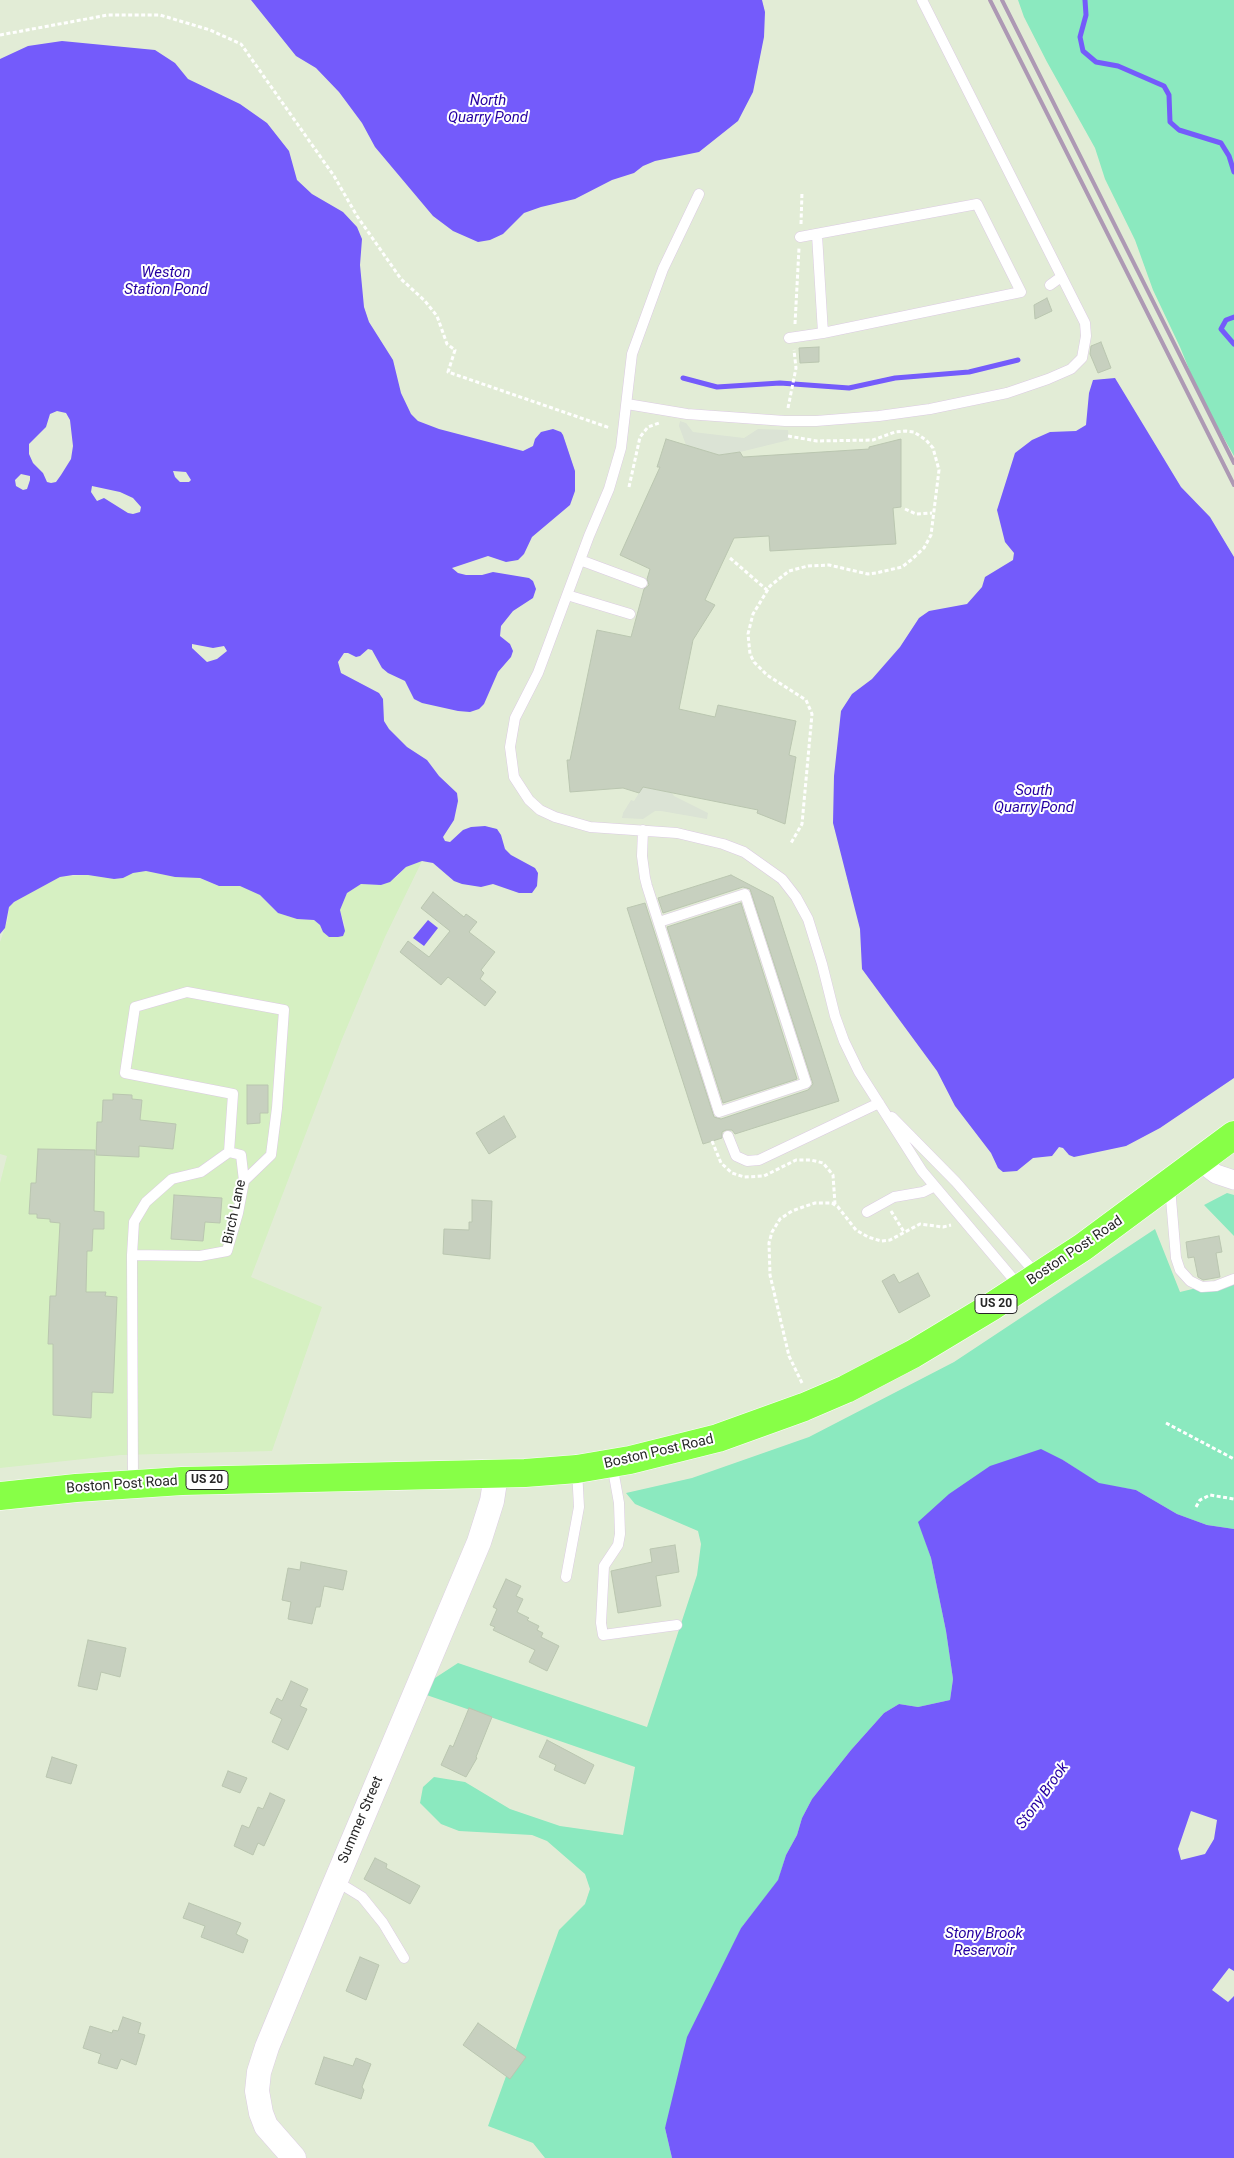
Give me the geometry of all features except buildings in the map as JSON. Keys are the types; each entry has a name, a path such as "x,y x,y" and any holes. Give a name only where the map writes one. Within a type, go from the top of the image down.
{"main road":[{"name":"Boston Post Road","path":"0,1496 134,1484 206,1480 496,1475 577,1469 652,1456 718,1438 804,1407 859,1382 913,1354 1030,1282 1170,1184 1234,1135"}],"street":[{"path":"1199,1161 1216,1174 1234,1180"},
{"name":"Summer Street","path":"294,2158 266,2126 260,2113 257,2091 267,2047 479,1542 492,1501 496,1475"}],"lane":[{"path":"627,404 706,416 785,421 816,421 879,416 930,409 1007,393 1071,369 1082,358 1086,336 1085,323 922,0"},
{"path":"699,194 663,269 645,312 632,354 621,448 609,489 538,673 515,718 510,747 514,776 529,800 540,810 555,817 590,827 676,834 723,844 744,852 782,879 796,897 808,918 816,939 835,1016 844,1041 879,1103 933,1186 1030,1282"},
{"path":"791,338 1021,292 977,204 800,237"},
{"path":"817,235 823,333"},
{"path":"1050,285 1061,277"},
{"path":"580,560 642,583"},
{"path":"567,594 630,614"},
{"path":"643,830 643,871 658,922 719,1112 806,1083 746,894 658,922"},
{"path":"134,1484 132,1255 134,1222 146,1202 172,1180 201,1172 229,1152 233,1094 125,1073 135,1007 187,992 284,1010 277,1108 271,1155 244,1181"},
{"path":"728,1136 731,1148 736,1156 746,1161 759,1160 879,1103"},
{"path":"879,1103 956,1182 1030,1282"},
{"name":"Birch Lane","path":"132,1255 200,1256 227,1251 238,1213 244,1181 241,1155 229,1152"},
{"path":"1170,1184 1176,1258 1180,1270 1190,1282 1202,1287 1216,1286 1234,1279"},
{"path":"867,1212 898,1195 923,1192 933,1186"},
{"path":"612,1464 619,1503 620,1534 618,1545 604,1566 601,1616 602,1635 677,1625"},
{"path":"566,1577 579,1507 577,1469"},
{"path":"336,1881 362,1897 383,1923 404,1958"}],"path":[{"path":"0,35 108,15 160,15 210,30 242,44 334,176 357,216 401,279 425,301 437,316 447,344 455,350 448,372 570,415 609,427 643,432"},
{"path":"788,408 796,368 791,338 802,192"},
{"path":"629,487 640,437 648,427 663,422"},
{"path":"788,436 816,441 873,440 896,432 914,432 926,440 933,448 939,470 932,513 933,526 928,542 918,554 902,567 886,572 868,574 834,566 808,566 789,571 767,590 748,627 750,654 760,669 806,700 812,714 802,824 792,843"},
{"path":"905,509 916,514 932,513"},
{"path":"730,558 767,590"},
{"path":"712,1141 716,1154 727,1169 744,1177 764,1176 796,1160 806,1159 823,1163 833,1175 835,1204 852,1226 872,1239 886,1241 916,1225 924,1224 943,1227 952,1224 958,1231"},
{"path":"886,1201 904,1232"},
{"path":"802,1384 788,1350 770,1275 769,1243 777,1223 792,1211 815,1203 835,1204"},
{"path":"1166,1423 1234,1459"},
{"path":"1196,1507 1200,1500 1210,1495 1234,1499"}],"shaded area":[{"path":"1018,0 1234,0 1234,456 1203,401 1153,290 1135,240 1105,179 1095,148 1047,62 1024,17"},
{"path":"680,421 686,423 693,432 744,438 758,429 788,430 789,440 719,455 686,445 679,426"},
{"path":"643,787 672,793 674,796 708,813 707,819 661,811 655,811 643,819 622,818 631,800 634,801"},
{"path":"422,861 385,937 342,1039 251,1277 322,1307 272,1451 121,1455 0,1468 0,1183 7,1156 0,1154 0,942 8,919 9,907 17,900 60,877 88,875 114,879 146,871 175,877 188,876 200,878 218,886 240,886 252,890 260,895 278,913 297,919 314,920 329,937 345,926 340,910 347,893 361,884 381,885 397,877 406,867"},
{"path":"1227,1193 1234,1195 1234,1236 1204,1205"},
{"path":"1155,1229 1180,1292 1234,1279 1234,1529 1207,1525 1177,1514 1136,1490 1099,1484 1063,1460 919,1522 931,1558 946,1631 953,1679 950,1700 918,1707 899,1704 884,1713 851,1750 812,1799 802,1818 797,1835 786,1855 778,1881 741,1928 665,2128 672,2158 545,2158 533,2143 488,2126 559,1930 585,1904 590,1889 585,1874 547,1841 532,1835 459,1831 441,1824 420,1803 423,1787 434,1777 465,1782 510,1809 560,1826 623,1835 635,1767 415,1691 458,1663 647,1727 697,1575 701,1544 698,1531 635,1504 626,1493 692,1478 809,1437 954,1362"}],"water":[{"name":"North Quarry Pond","path":"251,0 762,0 765,12 764,37 753,92 738,121 699,152 655,161 643,166 634,173 612,180 575,199 524,213 503,234 490,240 478,242 453,231 433,216 375,147 362,123 339,92 316,68 296,56"},
{"name":"Weston Station Pond","path":"62,41 155,50 175,63 188,79 240,104 267,123 289,151 297,180 312,194 343,212 357,227 362,239 360,265 364,307 369,322 393,360 401,393 411,414 418,421 439,429 523,451 533,446 535,439 541,432 553,429 561,432 563,435 575,471 575,491 570,505 532,537 524,554 518,560 506,562 488,556 452,568 458,573 466,575 482,575 493,572 529,578 533,581 536,589 533,598 513,611 501,626 500,636 510,644 513,651 511,657 498,672 484,704 479,709 470,712 422,703 414,699 405,681 382,668 372,650 368,649 356,657 344,653 338,662 341,673 379,693 383,699 384,721 389,729 407,747 427,760 439,776 457,793 458,801 454,820 443,837 445,841 450,842 463,830 471,827 485,826 497,829 505,849 511,855 535,868 538,873 537,886 532,893 519,893 493,884 481,887 462,884 454,881 433,863 422,861 406,867 390,882 381,885 361,884 347,893 340,910 345,931 343,936 329,937 314,920 297,919 278,913 260,895 240,886 219,886 200,878 175,877 146,871 114,879 73,875 60,877 14,902 9,907 5,928 0,934 0,59 28,46","holes":["57,411 66,413 70,420 73,446 71,459 56,482 51,483 47,482 43,473 33,463 29,454 29,444 46,427 50,414","173,471 186,472 191,480 189,482 180,482 175,477","21,474 30,476 27,489 23,490 16,486 15,480","92,486 120,492 133,498 141,507 140,512 133,514 128,513 104,498 97,501 91,492","192,644 213,648 224,646 227,651 217,659 207,662 192,648"]},
{"name":"South Quarry Pond","path":"1115,378 1181,487 1210,517 1234,557 1234,1078 1160,1128 1126,1146 1074,1157 1059,1147 1052,1156 1033,1158 1017,1171 1003,1172 998,1168 991,1153 955,1106 937,1071 862,969 860,929 833,823 834,776 841,711 852,694 872,679 900,647 919,618 929,611 967,604 982,587 985,577 1013,560 1014,553 1005,542 997,510 1015,453 1032,440 1050,432 1076,431 1086,425 1089,393 1093,380"},
{"path":"428,920 438,928 424,946 413,938"},
{"name":"Stony Brook Reservoir","path":"1041,1449 1063,1460 1099,1483 1136,1490 1177,1514 1207,1525 1234,1529 1234,1971 1229,1968 1212,1990 1228,2002 1234,1996 1234,2158 672,2158 665,2128 687,2037 741,1928 778,1880 786,1855 797,1835 802,1818 812,1799 851,1750 884,1713 899,1704 918,1707 950,1700 953,1679 946,1631 931,1558 918,1522 949,1494 990,1466","holes":["1191,1811 1217,1820 1214,1839 1205,1854 1181,1860 1178,1849"]}],"waterway":[{"name":"Stony Brook","path":"1085,0 1086,15 1080,37 1083,51 1096,62 1118,66 1164,86 1169,95 1170,122 1179,130 1221,143 1229,156 1234,172"},
{"name":"Stony Brook","path":"1234,317 1226,320 1221,329 1234,344"},
{"path":"683,378 717,387 780,383 849,388 895,378 969,372 1018,360"}],"railway":[{"path":"990,0 1234,485"},
{"path":"1002,0 1234,463"}]}
